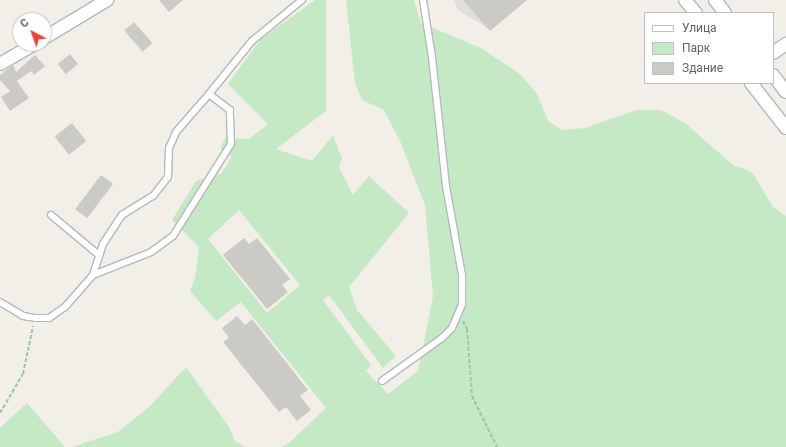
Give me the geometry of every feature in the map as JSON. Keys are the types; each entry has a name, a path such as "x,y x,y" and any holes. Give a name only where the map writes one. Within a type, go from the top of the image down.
{"street":[{"path":"52,33 107,0"},
{"path":"685,0 695,12"},
{"path":"715,0 724,12"},
{"path":"774,52 786,44"},
{"path":"0,64 20,52"},
{"path":"774,76 786,92"},
{"path":"752,84 786,128"}],"lane":[{"path":"0,302 23,316 35,318 49,318 65,308 93,274 103,244 122,215 153,196 168,178 169,148 176,132 252,41 302,0"},
{"path":"382,382 442,338 452,328 462,304 462,275 446,186 432,57 422,0"},
{"path":"93,274 151,252 173,236 182,223 231,144 230,110 209,94"},
{"path":"51,215 99,255"}],"path":[{"path":"459,313 467,329 472,396 497,447"},
{"path":"0,413 23,374 35,318"}],"shaded area":[{"path":"454,0 527,0 489,29 458,10"}],"green space":[{"path":"315,0 326,0 326,111 276,149 312,161 333,135 342,159 339,167 353,195 369,176 409,213 349,287 357,310 396,356 383,368 329,295 323,300 371,365 366,371 388,394 418,371 433,296 425,205 401,143 384,110 362,100 355,83 346,0 414,0 421,23 481,48 521,75 537,94 548,121 562,130 585,128 636,110 661,110 685,123 733,165 752,172 773,207 786,216 786,447 281,447 290,442 326,408 241,302 216,321 190,291 195,278 199,247 172,220 196,181 222,173 232,156 220,149 225,138 249,139 268,124 228,84 260,40","holes":["239,210 300,285 267,313 208,239"]},
{"path":"186,367 229,427 235,441 246,447 72,447 118,432 149,407"},
{"path":"27,403 65,447 0,447 0,428"}],"building":[{"path":"159,0 183,0 169,12"},
{"path":"463,0 527,0 490,31"},
{"path":"134,22 152,43 143,52 124,31"},
{"path":"70,54 78,64 66,74 58,64"},
{"path":"35,55 45,66 34,75 31,71 17,81 29,98 10,111 1,97 10,91 0,80 0,75 13,65 16,72"},
{"path":"72,123 86,141 69,155 55,137"},
{"path":"101,175 113,184 87,218 75,209"},
{"path":"244,238 249,244 257,238 290,279 282,285 288,292 267,309 223,255"},
{"path":"237,316 245,325 252,319 308,390 300,396 311,410 297,421 286,407 279,412 223,342 229,338 222,328"}]}
